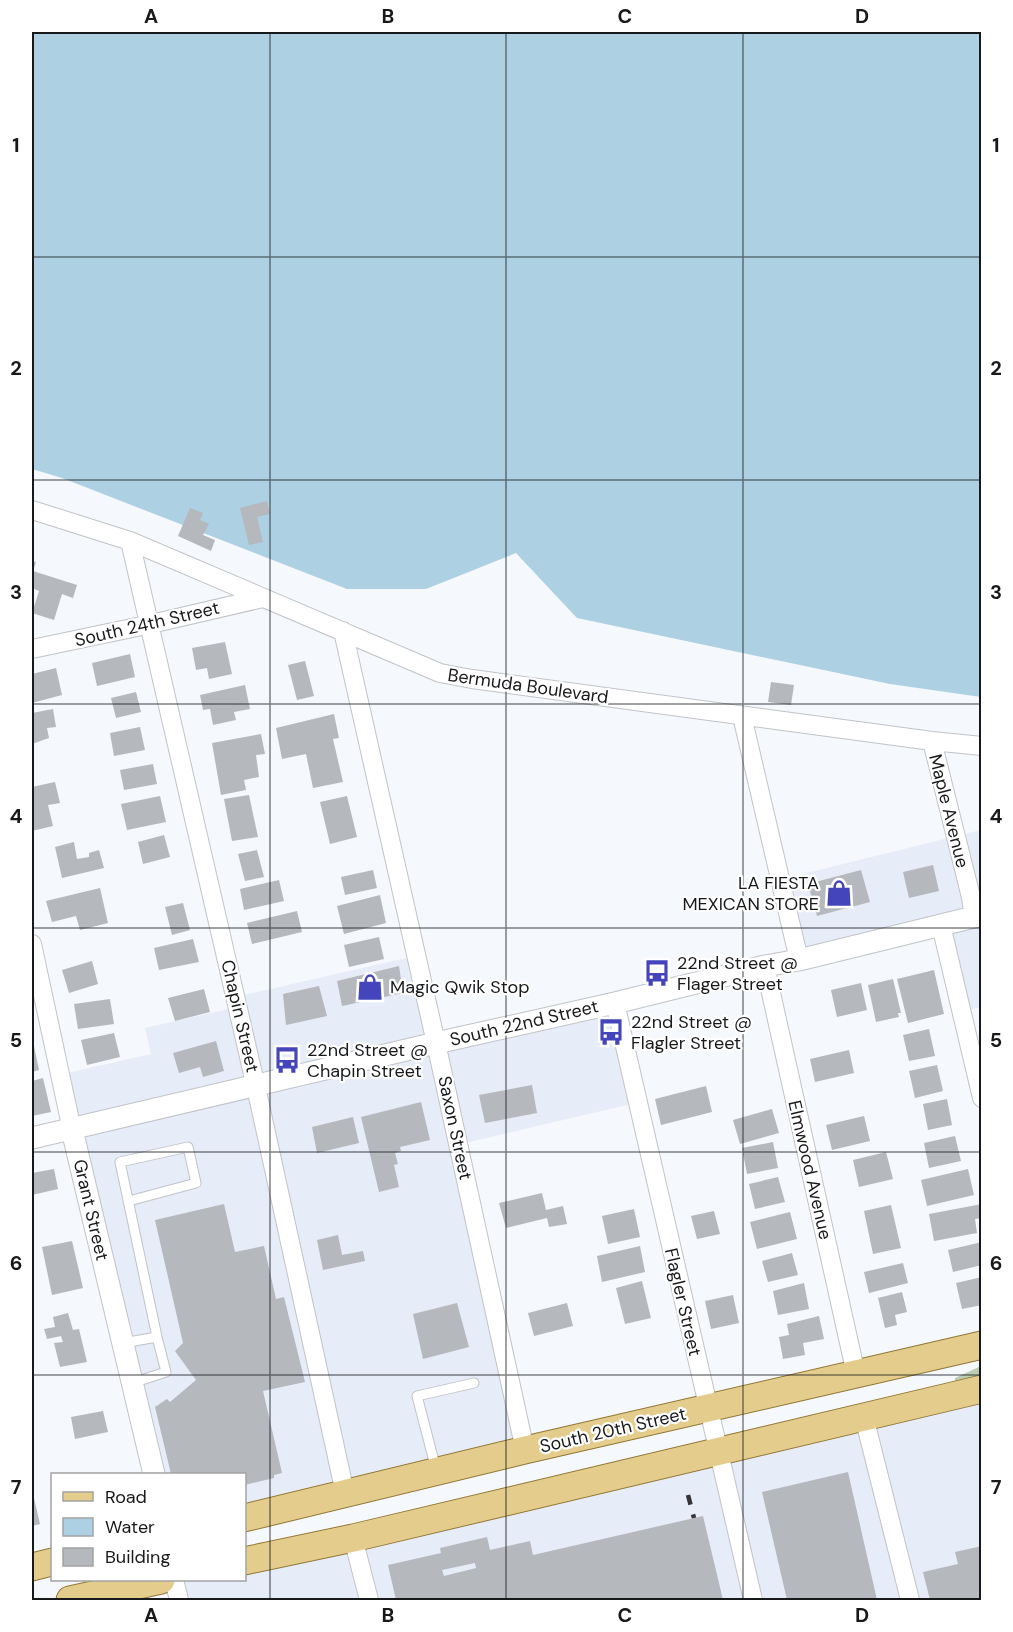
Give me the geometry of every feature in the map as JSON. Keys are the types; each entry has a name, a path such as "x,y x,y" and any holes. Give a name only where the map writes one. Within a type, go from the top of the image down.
{"main road":[{"name":"South 20th Street","path":"246,1518 525,1450 981,1345"},
{"path":"246,1561 354,1538 981,1389"},
{"path":"32,1567 51,1562"},
{"path":"70,1600 156,1581"}],"street":[{"name":"Bermuda Boulevard","path":"32,510 130,541 440,673 742,716 981,746"},
{"name":"Chapin Street","path":"130,541 256,1087 345,1493"},
{"name":"South 24th Street","path":"32,649 263,598"},
{"name":"Saxon Street","path":"343,632 525,1450"},
{"path":"742,716 799,960"},
{"name":"Maple Avenue","path":"932,741 971,897 978,916"},
{"name":"South 22nd Street","path":"32,1138 765,966 799,960 978,916"},
{"path":"941,925 981,1098"},
{"name":"Grant Street","path":"32,944 72,1130 154,1473"},
{"name":"Elmwood Avenue","path":"765,966 856,1374"},
{"name":"Flagler Street","path":"615,1003 753,1600"},
{"path":"864,1417 910,1600"},
{"path":"354,1538 369,1600"},
{"path":"174,1581 179,1600"}],"lane":[{"path":"129,1201 196,1183 188,1147 120,1162 166,1372 132,1383"},
{"path":"123,1343 157,1337"},
{"path":"437,1471 417,1396 474,1383"}],"shaded area":[{"path":"981,830 981,1007 963,1011 942,928 800,962 778,880"},
{"path":"415,956 435,1042 619,1002 640,1102 456,1145 524,1450 246,1519 246,1473 155,1473 71,1130 254,1088 235,997"},
{"path":"233,1008 252,1087 72,1128 59,1075 151,1054 145,1028"},
{"path":"981,1391 981,1600 182,1600 176,1581 246,1581 246,1563"}],"green space":[{"path":"981,1366 981,1378 955,1384 955,1378"}],"water":[{"path":"32,32 981,32 981,697 890,684 577,618 516,553 426,589 347,589 62,478 32,469"}],"building":[{"path":"267,501 270,514 257,517 263,542 249,545 240,508"},
{"path":"190,508 203,513 200,520 209,524 203,535 215,540 211,551 178,536"},
{"path":"32,561 36,562 33,571 77,585 73,598 62,594 54,620 32,613 39,591 32,588"},
{"path":"225,642 232,674 209,679 207,668 196,670 192,648"},
{"path":"130,654 135,677 97,686 92,663"},
{"path":"305,661 314,696 297,700 288,665"},
{"path":"56,668 62,695 32,703 32,674"},
{"path":"771,682 794,685 791,705 768,702"},
{"path":"245,685 250,709 234,712 236,720 213,725 210,709 203,710 200,695"},
{"path":"136,692 141,712 116,718 111,698"},
{"path":"53,709 56,727 47,728 49,738 32,744 32,713"},
{"path":"334,714 339,738 333,739 343,782 313,788 306,754 282,759 276,728"},
{"path":"140,727 145,750 114,756 110,733"},
{"path":"261,734 265,754 256,755 259,777 244,780 246,790 221,795 212,743"},
{"path":"153,764 157,784 124,790 120,770"},
{"path":"55,782 60,803 48,805 53,826 32,831 32,787"},
{"path":"249,795 258,837 232,841 224,799"},
{"path":"160,796 166,822 127,830 121,804"},
{"path":"347,796 357,837 330,844 320,802"},
{"path":"164,835 170,857 143,864 138,842"},
{"path":"74,842 77,859 89,857 89,853 99,850 104,868 62,878 55,847"},
{"path":"257,850 264,877 245,881 238,854"},
{"path":"933,865 939,891 909,898 903,872"},
{"path":"373,870 377,888 345,895 341,877"},
{"name":"LA FIESTA MEXICAN STORE","path":"861,870 870,902 817,916 808,884"},
{"path":"279,880 284,901 244,910 240,889"},
{"path":"100,888 108,923 80,930 76,916 52,922 46,901"},
{"path":"380,895 386,923 344,934 337,906"},
{"path":"183,903 190,930 172,935 165,907"},
{"path":"297,911 302,932 252,944 247,923"},
{"path":"379,937 384,959 349,967 344,945"},
{"path":"193,939 199,962 159,970 154,948"},
{"path":"92,961 98,984 69,993 62,970"},
{"name":"Magic Qwik Stop","path":"399,966 403,993 342,1006 337,981"},
{"path":"934,970 944,1014 908,1023 897,979"},
{"path":"893,979 901,1013 898,1013 899,1017 876,1022 868,985"},
{"path":"861,983 867,1010 837,1017 831,990"},
{"path":"319,986 327,1016 286,1025 283,994"},
{"path":"204,989 210,1012 175,1021 168,998"},
{"path":"110,999 114,1024 78,1029 74,1004"},
{"path":"929,1029 935,1056 909,1061 903,1035"},
{"path":"114,1033 120,1057 87,1065 81,1040"},
{"path":"216,1041 224,1071 203,1077 200,1067 179,1073 173,1053"},
{"path":"34,1046 39,1070 32,1072 32,1047"},
{"path":"849,1050 854,1073 815,1082 810,1059"},
{"path":"937,1065 943,1091 915,1098 909,1071"},
{"path":"43,1078 51,1112 32,1116 32,1081"},
{"path":"532,1085 537,1113 485,1123 479,1095"},
{"path":"706,1086 712,1112 661,1125 655,1099"},
{"path":"947,1099 952,1125 928,1130 923,1104"},
{"path":"421,1102 430,1140 400,1147 401,1151 395,1153 398,1164 394,1165 399,1187 379,1192 361,1117"},
{"path":"772,1109 779,1133 740,1144 733,1120"},
{"path":"864,1116 870,1141 832,1150 826,1125"},
{"path":"353,1117 359,1143 317,1153 312,1127"},
{"path":"955,1136 961,1161 929,1168 924,1143"},
{"path":"773,1142 778,1168 747,1174 742,1148"},
{"path":"886,1152 893,1179 859,1187 853,1160"},
{"path":"54,1169 58,1189 32,1195 32,1173"},
{"path":"968,1169 974,1195 927,1206 921,1180"},
{"path":"778,1177 785,1202 755,1209 749,1184"},
{"path":"542,1193 546,1210 563,1206 567,1224 549,1227 547,1218 506,1228 499,1203"},
{"path":"224,1204 235,1252 264,1246 276,1299 284,1297 305,1382 263,1391 282,1473 274,1475 274,1478 246,1485 246,1473 171,1473 155,1407 167,1399 170,1402 196,1380 175,1351 183,1343 155,1220"},
{"path":"982,1204 982,1218 975,1219 977,1233 934,1241 929,1214"},
{"path":"891,1205 901,1248 873,1254 864,1211"},
{"path":"634,1209 640,1237 608,1244 602,1216"},
{"path":"714,1211 720,1234 697,1239 691,1216"},
{"path":"790,1212 797,1239 757,1249 750,1222"},
{"path":"338,1235 342,1255 363,1251 365,1261 323,1270 317,1240"},
{"path":"72,1241 83,1288 52,1295 42,1247"},
{"path":"982,1242 982,1265 953,1272 948,1250"},
{"path":"640,1246 645,1272 602,1282 597,1256"},
{"path":"792,1253 798,1275 768,1282 762,1261"},
{"path":"903,1263 908,1283 869,1293 864,1272"},
{"path":"982,1277 982,1305 962,1309 956,1283"},
{"path":"642,1281 651,1318 625,1324 616,1288"},
{"path":"804,1283 809,1309 778,1315 773,1291"},
{"path":"902,1292 907,1312 895,1315 897,1325 885,1328 878,1298"},
{"path":"733,1295 739,1323 711,1329 705,1301"},
{"path":"457,1303 469,1347 423,1359 413,1314"},
{"path":"567,1303 573,1326 534,1336 528,1313"},
{"path":"68,1313 73,1330 79,1329 87,1362 60,1367 54,1343 63,1342 61,1336 47,1339 44,1329 55,1327 53,1317"},
{"path":"819,1316 824,1339 803,1343 805,1355 783,1359 779,1337 789,1335 787,1324"},
{"path":"103,1411 108,1432 75,1439 71,1417"},
{"path":"848,1472 877,1600 787,1600 762,1492"},
{"path":"34,1498 40,1524 32,1526 32,1499"},
{"path":"703,1516 723,1600 396,1600 388,1565 441,1553 440,1548 487,1537 490,1550 530,1541 533,1555","holes":["475,1563 476,1568 444,1576 442,1570"]},
{"path":"982,1546 982,1600 930,1600 923,1572 958,1564 955,1552"}],"railway":[{"path":"688,1495 694,1518"}],"place":[{"name":"LA FIESTA MEXICAN STORE","path":"839,893"},
{"name":"22nd Street @ Flager Street","path":"657,973"},
{"name":"Magic Qwik Stop","path":"370,987"},
{"name":"22nd Street @ Flagler Street","path":"611,1032"},
{"name":"22nd Street @ Chapin Street","path":"287,1060"}]}
